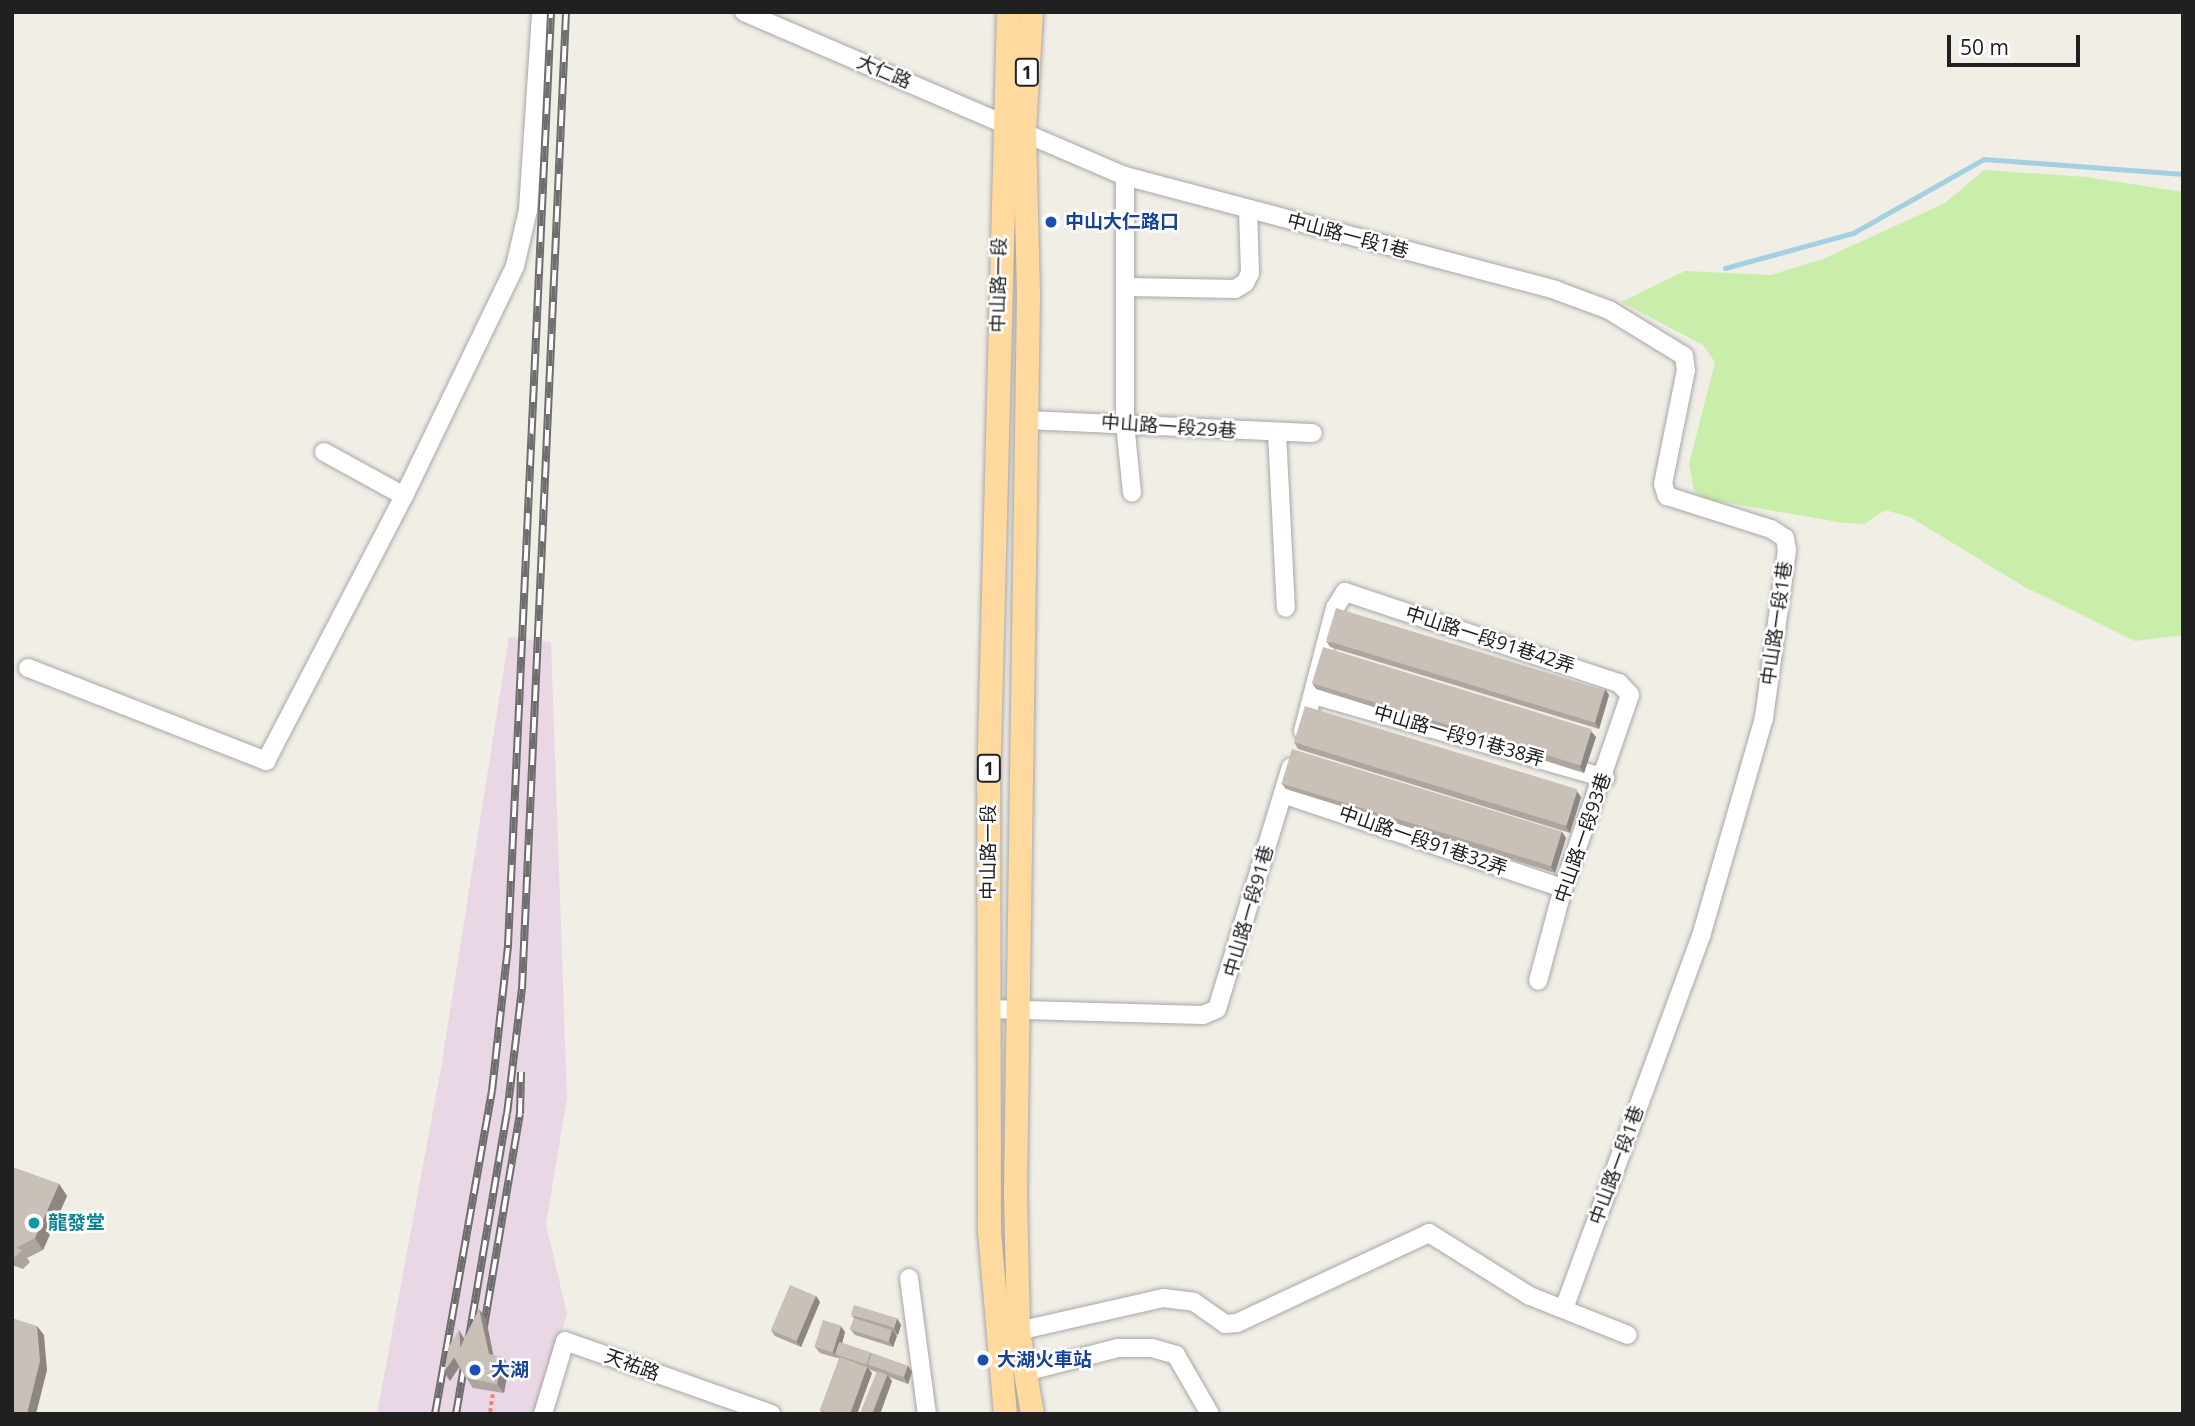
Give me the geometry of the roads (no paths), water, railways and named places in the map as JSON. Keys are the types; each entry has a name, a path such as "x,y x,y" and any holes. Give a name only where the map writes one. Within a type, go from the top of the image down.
{"main road":[{"name":"1","path":"1002,122 1008,12"},
{"name":"1","path":"1024,131 1031,12"},
{"name":"中山路一段","path":"1002,122 988,786 989,1232 1005,1414"},
{"name":"中山路一段","path":"1024,131 1028,294 1019,1009 1018,1331 1032,1414"}],"street":[{"path":"28,668 266,761 404,496 515,266 527,210 541,12"},
{"name":"大仁路","path":"744,12 1024,131"},
{"name":"中山路一段1巷","path":"1024,131 1125,176 1555,290 1609,310 1676,348 1684,356 1686,370 1663,484 1667,496 1772,529 1785,538 1763,718 1701,936 1564,1309"},
{"path":"1125,176 1128,286 1125,423 1132,493"},
{"path":"1128,286 1235,289 1245,284 1250,273 1248,209"},
{"name":"中山路一段29巷","path":"1025,420 1313,433"},
{"path":"1277,432 1286,608"},
{"path":"324,452 404,496"},
{"name":"中山路一段91巷","path":"989,1009 1203,1015 1217,1009 1314,695 1335,608 1345,592"},
{"name":"中山路一段91巷42弄","path":"1345,592 1619,683 1630,695"},
{"name":"中山路一段91巷38弄","path":"1314,695 1605,778"},
{"name":"中山路一段93巷","path":"1538,981 1563,888 1605,778 1630,695"},
{"name":"中山路一段91巷32弄","path":"1283,794 1563,888"},
{"path":"1018,1331 1163,1298 1194,1302 1225,1324 1237,1324 1429,1233 1500,1279 1628,1335"},
{"path":"909,1278 927,1414"},
{"name":"天祐路","path":"543,1414 565,1341 771,1414"},
{"path":"1025,1371 1118,1348 1152,1348 1176,1355 1210,1414"}],"waterway":[{"path":"1725,268 1853,233 1984,159 2183,174"}],"railway":[{"path":"435,1414 492,1091 508,945 551,12"},
{"path":"456,1414 507,1114 522,989 566,12"},
{"path":"482,1338 520,1114 521,1072"}],"place":[{"name":"中山大仁路口","path":"1051,222"},
{"name":"龍發堂","path":"34,1223"},
{"name":"大湖火車站","path":"983,1360"},
{"name":"大湖","path":"475,1370"}]}
